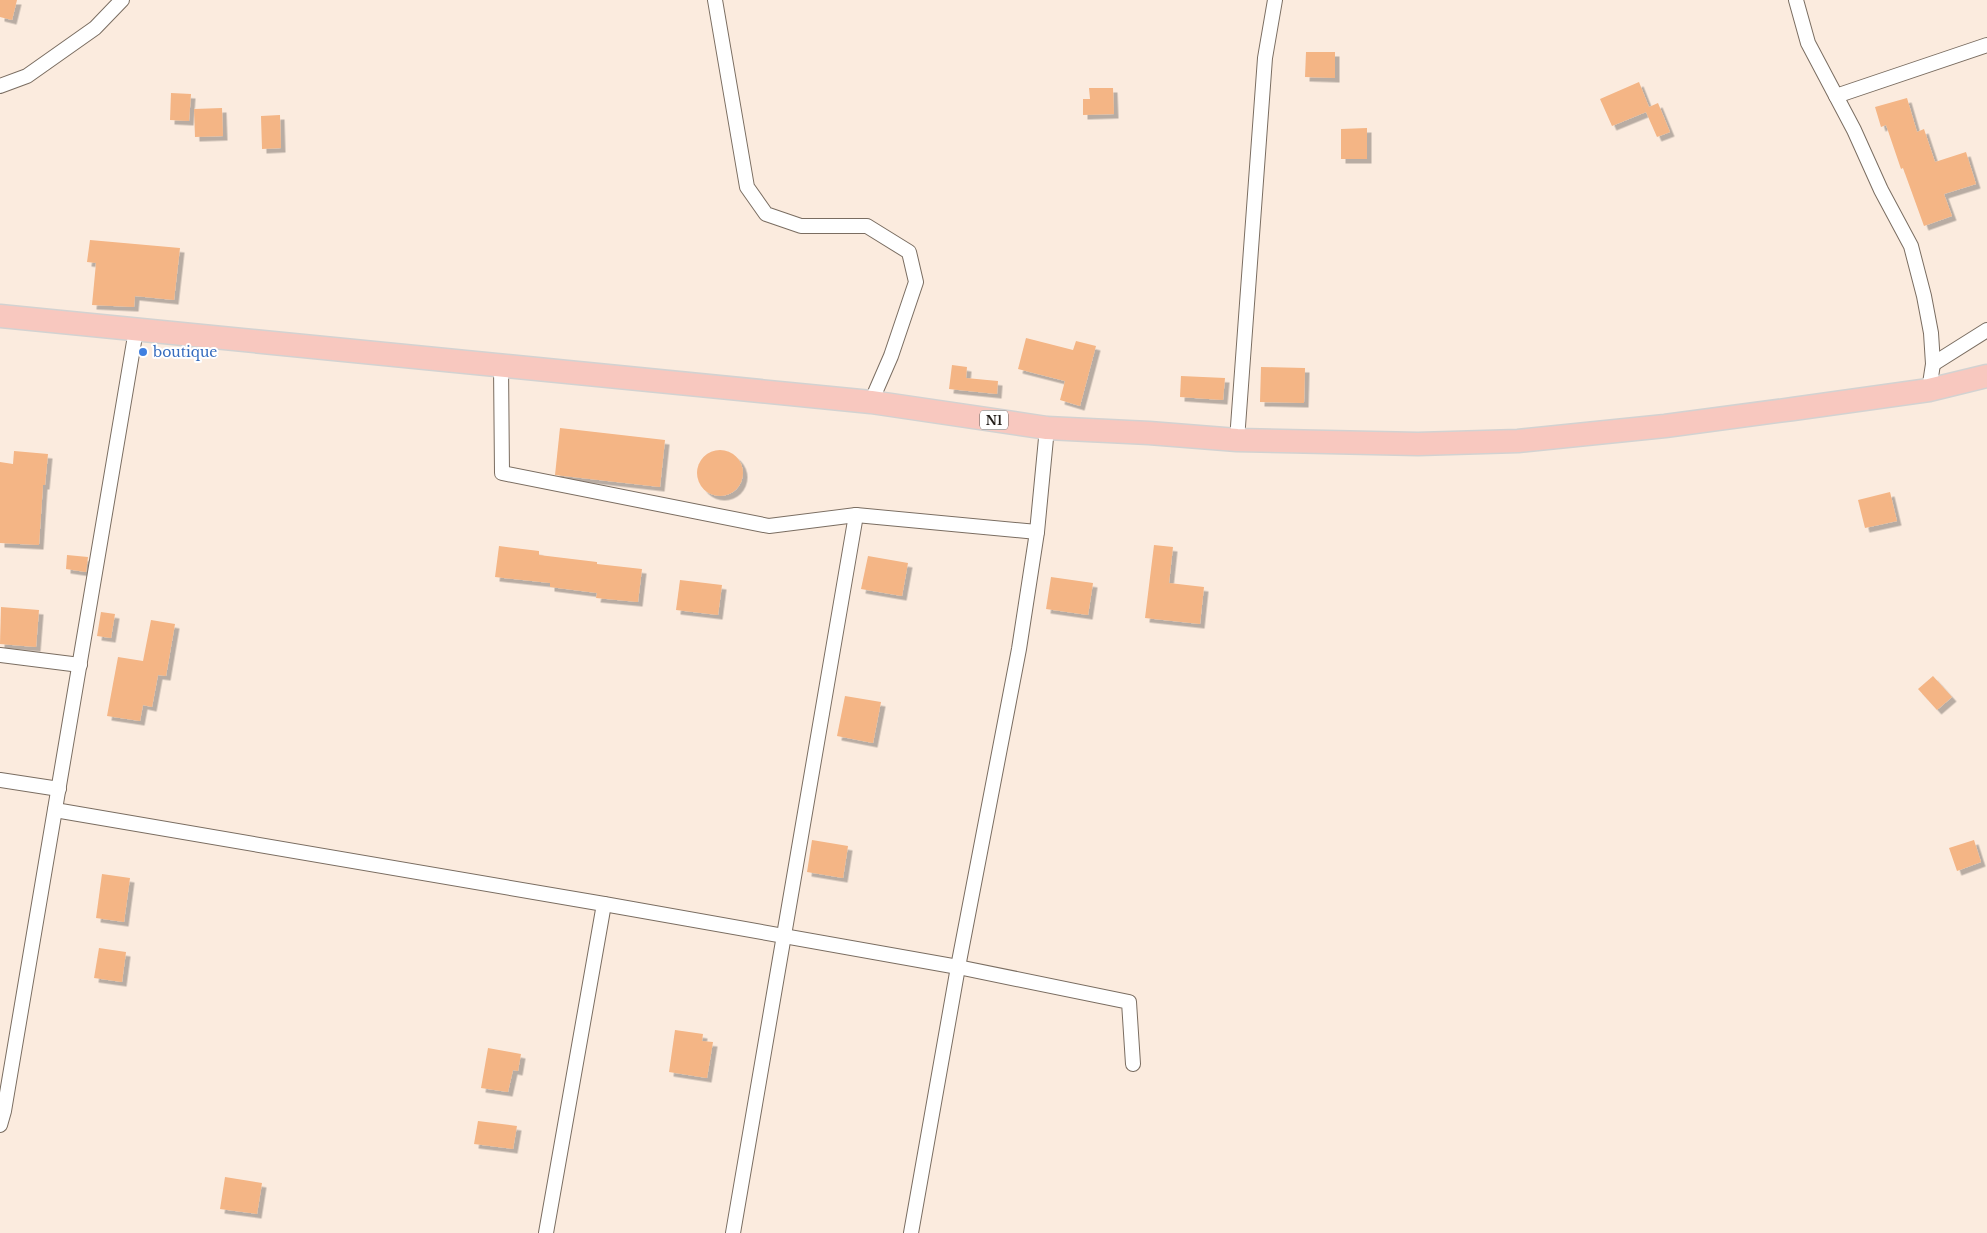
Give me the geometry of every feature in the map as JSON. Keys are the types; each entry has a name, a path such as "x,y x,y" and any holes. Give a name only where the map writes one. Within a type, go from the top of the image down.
{"highway":[{"name":"N1","path":"0,316 871,402 1048,428 1237,440 1418,444 1518,440 1664,426 1930,390 1987,376"}],"street":[{"path":"0,86 27,76 96,28 122,0"},
{"path":"715,0 747,187 766,214 801,226 867,226 909,252 916,282 891,356 871,402"},
{"path":"1237,440 1265,58 1275,0"},
{"path":"1796,0 1808,43 1911,246 1931,333 1933,364 1930,390"},
{"path":"1836,96 1987,45"},
{"path":"0,1125 4,1111 136,330"},
{"path":"1933,364 1987,330"},
{"path":"501,366 502,472 769,526 856,515 1037,532"},
{"path":"911,1233 958,967 1019,650 1037,532 1048,428"},
{"path":"733,1233 856,515"},
{"path":"0,655 80,665"},
{"path":"0,780 59,789"},
{"path":"55,810 785,936 958,967 1130,1002 1133,1064"},
{"path":"546,1233 604,904"}],"building":[{"path":"0,0 17,0 12,20 0,17"},
{"path":"1306,52 1335,52 1335,78 1305,77"},
{"path":"1639,82 1649,107 1658,103 1670,132 1657,137 1646,112 1612,126 1600,99"},
{"path":"1089,88 1113,88 1114,114 1083,115 1083,99 1090,99"},
{"path":"171,93 191,94 189,121 170,120"},
{"path":"1907,98 1917,132 1924,129 1935,162 1966,152 1976,184 1944,194 1952,216 1924,226 1886,125 1881,127 1875,107"},
{"path":"222,108 223,136 195,137 194,109"},
{"path":"280,115 281,148 262,149 261,116"},
{"path":"1367,128 1367,159 1341,159 1341,129"},
{"path":"90,240 180,248 174,300 135,296 134,307 92,305 96,263 87,262"},
{"path":"1026,338 1073,350 1076,341 1096,346 1080,406 1060,400 1065,381 1018,369"},
{"path":"952,365 967,367 966,378 998,381 997,394 949,389"},
{"path":"1261,367 1305,368 1304,403 1260,402"},
{"path":"1181,376 1225,378 1223,400 1180,397"},
{"path":"560,428 665,440 660,487 555,475"},
{"path":"716,450 724,450 733,454 739,460 743,473 739,486 733,492 724,496 716,496 707,492 701,486 697,477 697,469 701,460 707,454"},
{"path":"14,451 48,454 45,485 43,485 39,545 0,543 0,462 13,464"},
{"path":"1890,492 1897,521 1865,528 1858,500"},
{"path":"1154,545 1173,547 1169,583 1204,587 1200,624 1145,618"},
{"path":"499,546 539,551 539,555 642,569 638,602 596,598 597,593 550,587 550,583 495,577"},
{"path":"67,555 88,557 86,572 66,569"},
{"path":"868,556 908,563 902,596 861,589"},
{"path":"1051,577 1093,583 1088,615 1046,609"},
{"path":"680,580 722,585 718,615 676,610"},
{"path":"1,607 39,610 36,647 0,644"},
{"path":"101,612 115,614 111,638 97,636"},
{"path":"151,620 175,624 166,676 158,675 152,707 143,705 140,721 107,716 118,657 143,661"},
{"path":"1933,676 1952,697 1937,710 1918,689"},
{"path":"845,696 881,702 873,743 837,736"},
{"path":"812,840 848,846 843,878 807,872"},
{"path":"1974,840 1981,862 1957,871 1949,848"},
{"path":"102,874 130,878 124,922 96,918"},
{"path":"99,948 126,952 122,982 94,978"},
{"path":"675,1030 703,1034 702,1041 713,1042 707,1078 669,1072"},
{"path":"488,1048 521,1054 518,1071 513,1070 508,1092 481,1088"},
{"path":"478,1121 517,1126 513,1149 474,1144"},
{"path":"225,1177 262,1183 257,1214 220,1209"}],"place":[{"name":"boutique","path":"143,352"}]}
